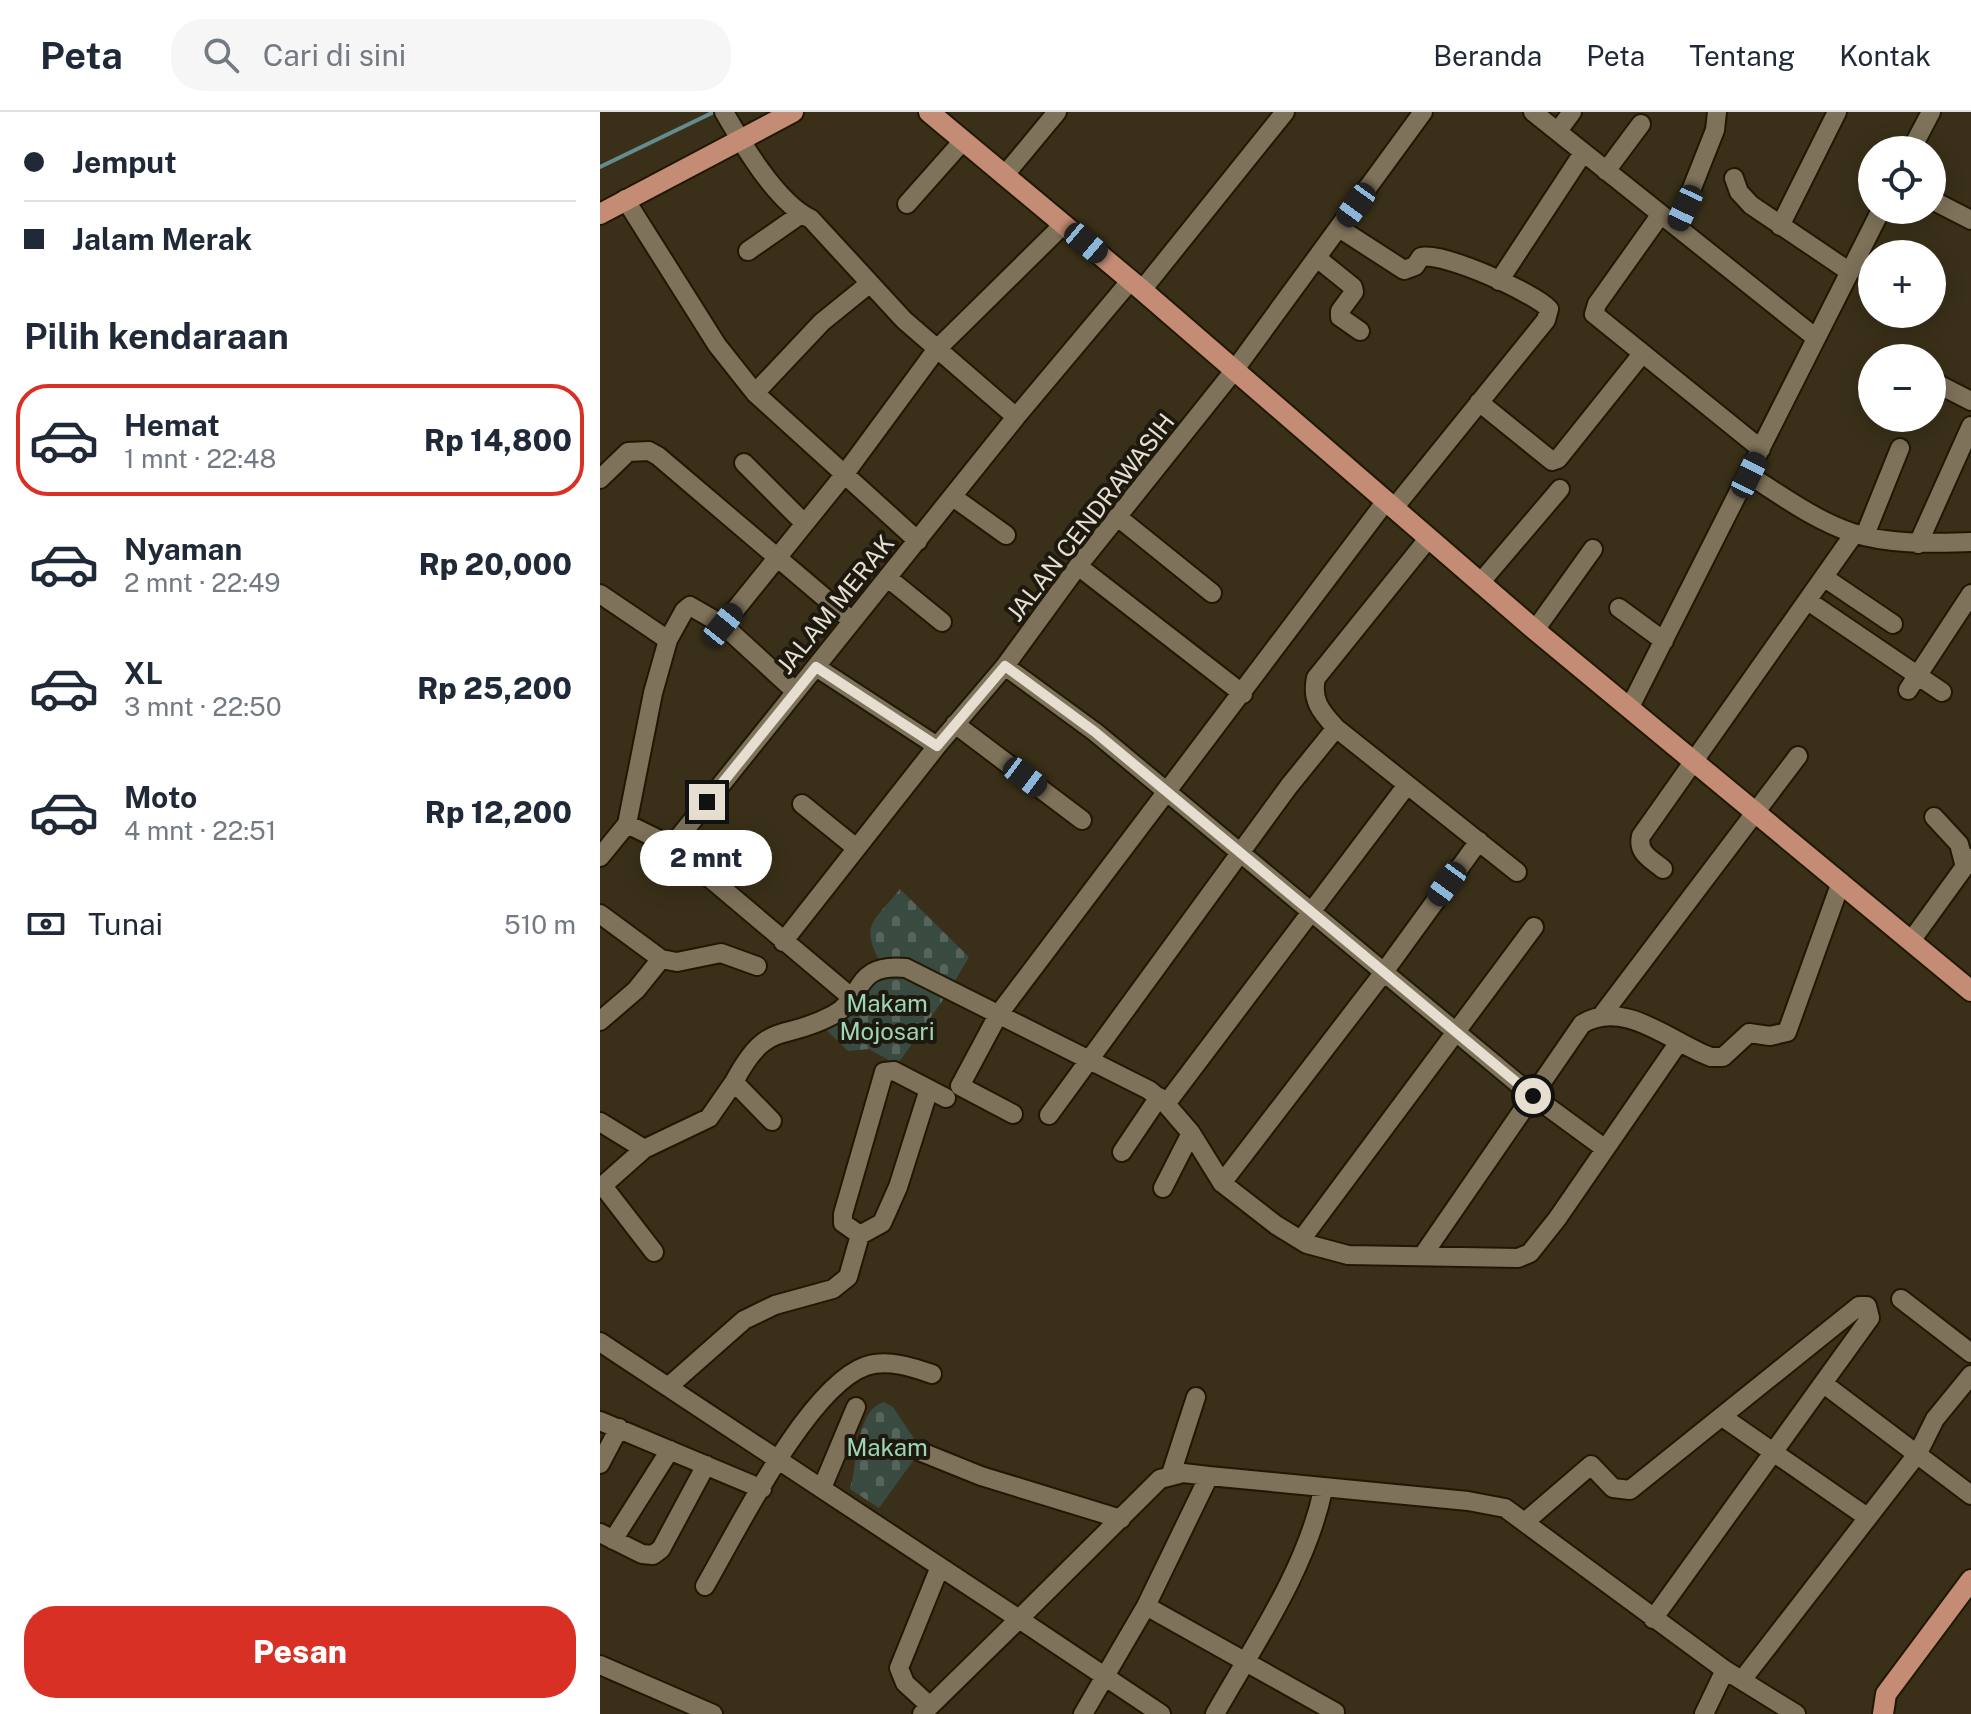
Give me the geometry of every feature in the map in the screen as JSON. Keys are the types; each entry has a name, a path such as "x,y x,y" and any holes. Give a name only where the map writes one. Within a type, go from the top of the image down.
{"main road":[{"path":"600,214 732,126 793,112"},
{"path":"929,112 1136,285 1535,630 1971,991"},
{"path":"1885,1704 1971,1580"}],"street":[{"path":"1004,176 1057,112"},
{"name":"JALAM MERAK","path":"672,846 1016,417 1136,285 1285,112"},
{"name":"JALAN CENDRAWASIH","path":"783,942 855,847 1005,666 1078,566 1233,372 1423,112"},
{"path":"1533,112 1816,338"},
{"path":"1558,131 1572,112"},
{"path":"1677,226 1715,130 1717,112"},
{"path":"1780,226 1837,112"},
{"path":"1918,136 1931,112"},
{"path":"1606,171 1641,124"},
{"path":"732,126 801,214 811,219 869,284 936,350 1016,417"},
{"path":"907,204 962,142"},
{"path":"1499,281 1583,153"},
{"path":"1734,178 1739,192 1751,205 1850,272"},
{"path":"625,199 717,345 755,393 918,541"},
{"path":"1946,207 1971,220"},
{"path":"748,251 801,214"},
{"path":"1661,214 1594,309 1597,318 1761,449"},
{"path":"723,625 844,475 936,350 1064,224"},
{"path":"1630,707 1874,224"},
{"path":"1013,1114 960,1086 998,1015 1390,504 1479,402 1549,314 1545,305 1499,281 1433,256 1421,257 1415,266 1404,270 1339,228"},
{"path":"1317,258 1353,287 1354,292 1340,311 1340,317 1360,331"},
{"path":"755,393 822,322 869,284"},
{"path":"1479,402 1552,461 1558,459 1642,354"},
{"path":"1946,388 1971,401"},
{"path":"1918,544 1964,465 1971,426"},
{"path":"1663,869 1643,854 1639,844 1641,836 1692,759 1860,534 1900,448"},
{"path":"600,479 628,452 649,451 852,621"},
{"path":"744,463 804,523"},
{"path":"1749,475 1802,508 1860,534 1918,544 1971,542"},
{"path":"1480,583 1560,489"},
{"path":"953,497 1006,535"},
{"path":"1119,518 1212,593"},
{"path":"1428,539 1316,678 1313,692 1317,705 1336,728 1517,872"},
{"path":"1535,630 1593,549"},
{"path":"1078,566 1243,694"},
{"path":"888,578 942,622"},
{"path":"1825,578 1893,624"},
{"path":"1913,683 1971,594"},
{"path":"1808,601 1913,683 1942,692"},
{"path":"604,605 668,640"},
{"path":"600,857 627,824 650,707 668,640 690,606 723,625 795,691"},
{"path":"1619,608 1664,641"},
{"path":"1005,666 1167,791 1533,1096 1604,1148"},
{"path":"816,667 937,746"},
{"path":"955,724 1082,820"},
{"path":"1049,1115 1336,728"},
{"path":"1423,1255 1582,1024 1602,1015 1798,756"},
{"path":"1122,1152 1313,913 1407,785"},
{"path":"802,804 855,847"},
{"path":"1911,941 1968,862 1959,844 1934,817"},
{"path":"627,824 672,846 851,997"},
{"path":"1222,1183 1384,972 1479,841"},
{"path":"1602,1015 1634,1021 1711,1057 1723,1057 1749,1033 1770,1036 1787,1032 1841,882"},
{"path":"600,914 661,959 677,962 721,953 757,966"},
{"path":"1301,1240 1534,927"},
{"path":"600,1021 636,990 661,959"},
{"path":"654,1252 602,1187 644,1149 709,1118 734,1082 749,1053 762,1041 831,1016 844,1008 863,979 886,966 906,968 930,977 1163,1101 1191,1133 1222,1183 1301,1240 1348,1255 1518,1258 1530,1253 1679,1042"},
{"path":"860,1235 843,1223 843,1214 884,1072 894,1071 946,1098"},
{"path":"734,1082 772,1121"},
{"path":"668,1387 744,1320 775,1305 833,1289 848,1277 860,1235 882,1223 901,1178 929,1089"},
{"path":"600,1122 644,1149"},
{"path":"1163,1188 1191,1133"},
{"path":"1901,1299 1971,1353"},
{"path":"1526,1521 1586,1466 1596,1465 1613,1488 1630,1490 1724,1418 1859,1306 1867,1306 1870,1318 1653,1619"},
{"path":"600,1342 776,1462 878,1523 939,1569 1161,1714"},
{"path":"705,1586 776,1462 826,1394 844,1376 869,1365 891,1364 932,1374"},
{"path":"1742,1680 1918,1453 1935,1419 1971,1375"},
{"path":"1824,1384 1971,1495"},
{"path":"1171,1474 1196,1397"},
{"path":"822,1488 856,1407"},
{"path":"1724,1418 1867,1517"},
{"path":"600,1421 762,1489"},
{"path":"600,1464 619,1428"},
{"path":"670,1450 607,1537 642,1554 653,1555 661,1549 706,1465"},
{"path":"919,1451 981,1476 1121,1519"},
{"path":"939,1569 899,1668 905,1683 926,1710 1160,1479 1171,1474 1468,1501 1505,1508 1526,1521 1653,1619 1725,1670 1796,1714"},
{"path":"1083,1714 1146,1606 1209,1476"},
{"path":"1215,1714 1315,1528 1323,1490"},
{"path":"1146,1606 1246,1659 1335,1712"},
{"path":"600,1665 713,1714"},
{"path":"1704,1714 1725,1670"},
{"path":"1871,1714 1885,1704"}],"green space":[{"name":"Makam Mojosari","path":"900,889 969,957 952,986 881,964 870,931 877,916"},
{"name":"Makam Mojosari","path":"894,971 947,994 897,1065 869,1049 848,1051 821,1025 843,1021 861,992"},
{"name":"Makam","path":"884,1402 893,1407 919,1446 918,1454 879,1508 850,1489 863,1427 875,1407"}],"waterway":[{"path":"600,167 714,112"}],"route":[{"path":"707,802 816,667 937,746 1005,666 1095,732 1533,1096"}]}
